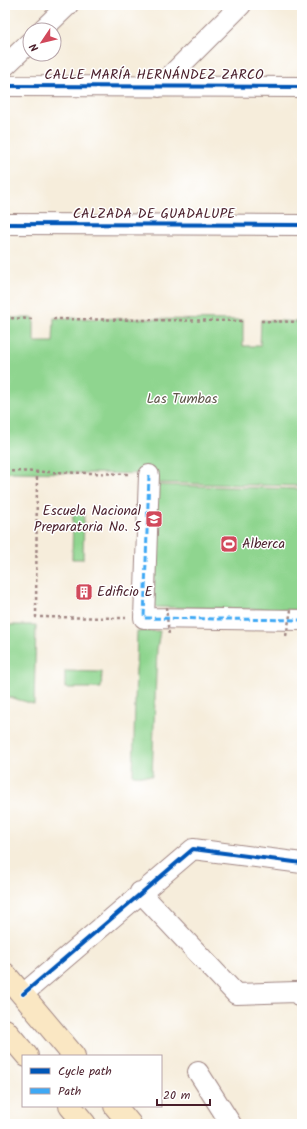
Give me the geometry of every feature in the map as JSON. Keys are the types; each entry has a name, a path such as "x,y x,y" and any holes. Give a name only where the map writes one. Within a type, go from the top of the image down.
{"main road":[{"path":"5,974 73,1055"},
{"path":"5,1030 26,1055"},
{"path":"71,1107 85,1124"},
{"path":"116,1107 130,1124"}],"street":[{"path":"50,22 68,5"},
{"path":"159,86 241,5"},
{"path":"5,66 22,50"},
{"name":"CALLE MARÍA HERNÁNDEZ ZARCO","path":"5,86 302,87"},
{"name":"CALZADA DE GUADALUPE","path":"5,224 302,225"},
{"path":"149,475 144,618 297,615"},
{"path":"23,994 193,848 302,863"},
{"path":"140,892 236,994 296,992 302,998"},
{"path":"198,1072 231,1124"}],"path":[{"path":"5,318 34,318"},
{"path":"53,319 243,321"},
{"path":"261,321 302,322"},
{"path":"5,471 149,475"},
{"path":"37,471 36,617 144,618"},
{"path":"166,607 168,635"},
{"path":"286,636 297,615"}],"green space":[{"name":"Las Tumbas","path":"5,318 34,318 34,342 53,342 54,318 243,320 243,346 260,346 261,320 302,322 302,486 156,483 156,474 5,472"},
{"name":"Alberca","path":"156,485 302,489 302,599 296,610 154,607"},
{"path":"73,511 84,511 83,559 72,559"},
{"path":"5,625 36,625 34,704 5,696"},
{"path":"137,631 160,631 157,649 152,776 133,775"},
{"path":"65,671 102,672 101,688 65,688"}],"marked path":[{"path":"149,475 144,618 302,620"}],"cycle path":[{"path":"5,86 302,87"},
{"path":"5,224 302,225"},
{"path":"23,994 193,849 302,863"}],"place":[{"name":"Escuela Nacional Preparatoria No. 5","path":"154,519"},
{"name":"Alberca","path":"229,544"},
{"name":"Edificio E","path":"84,592"}]}
